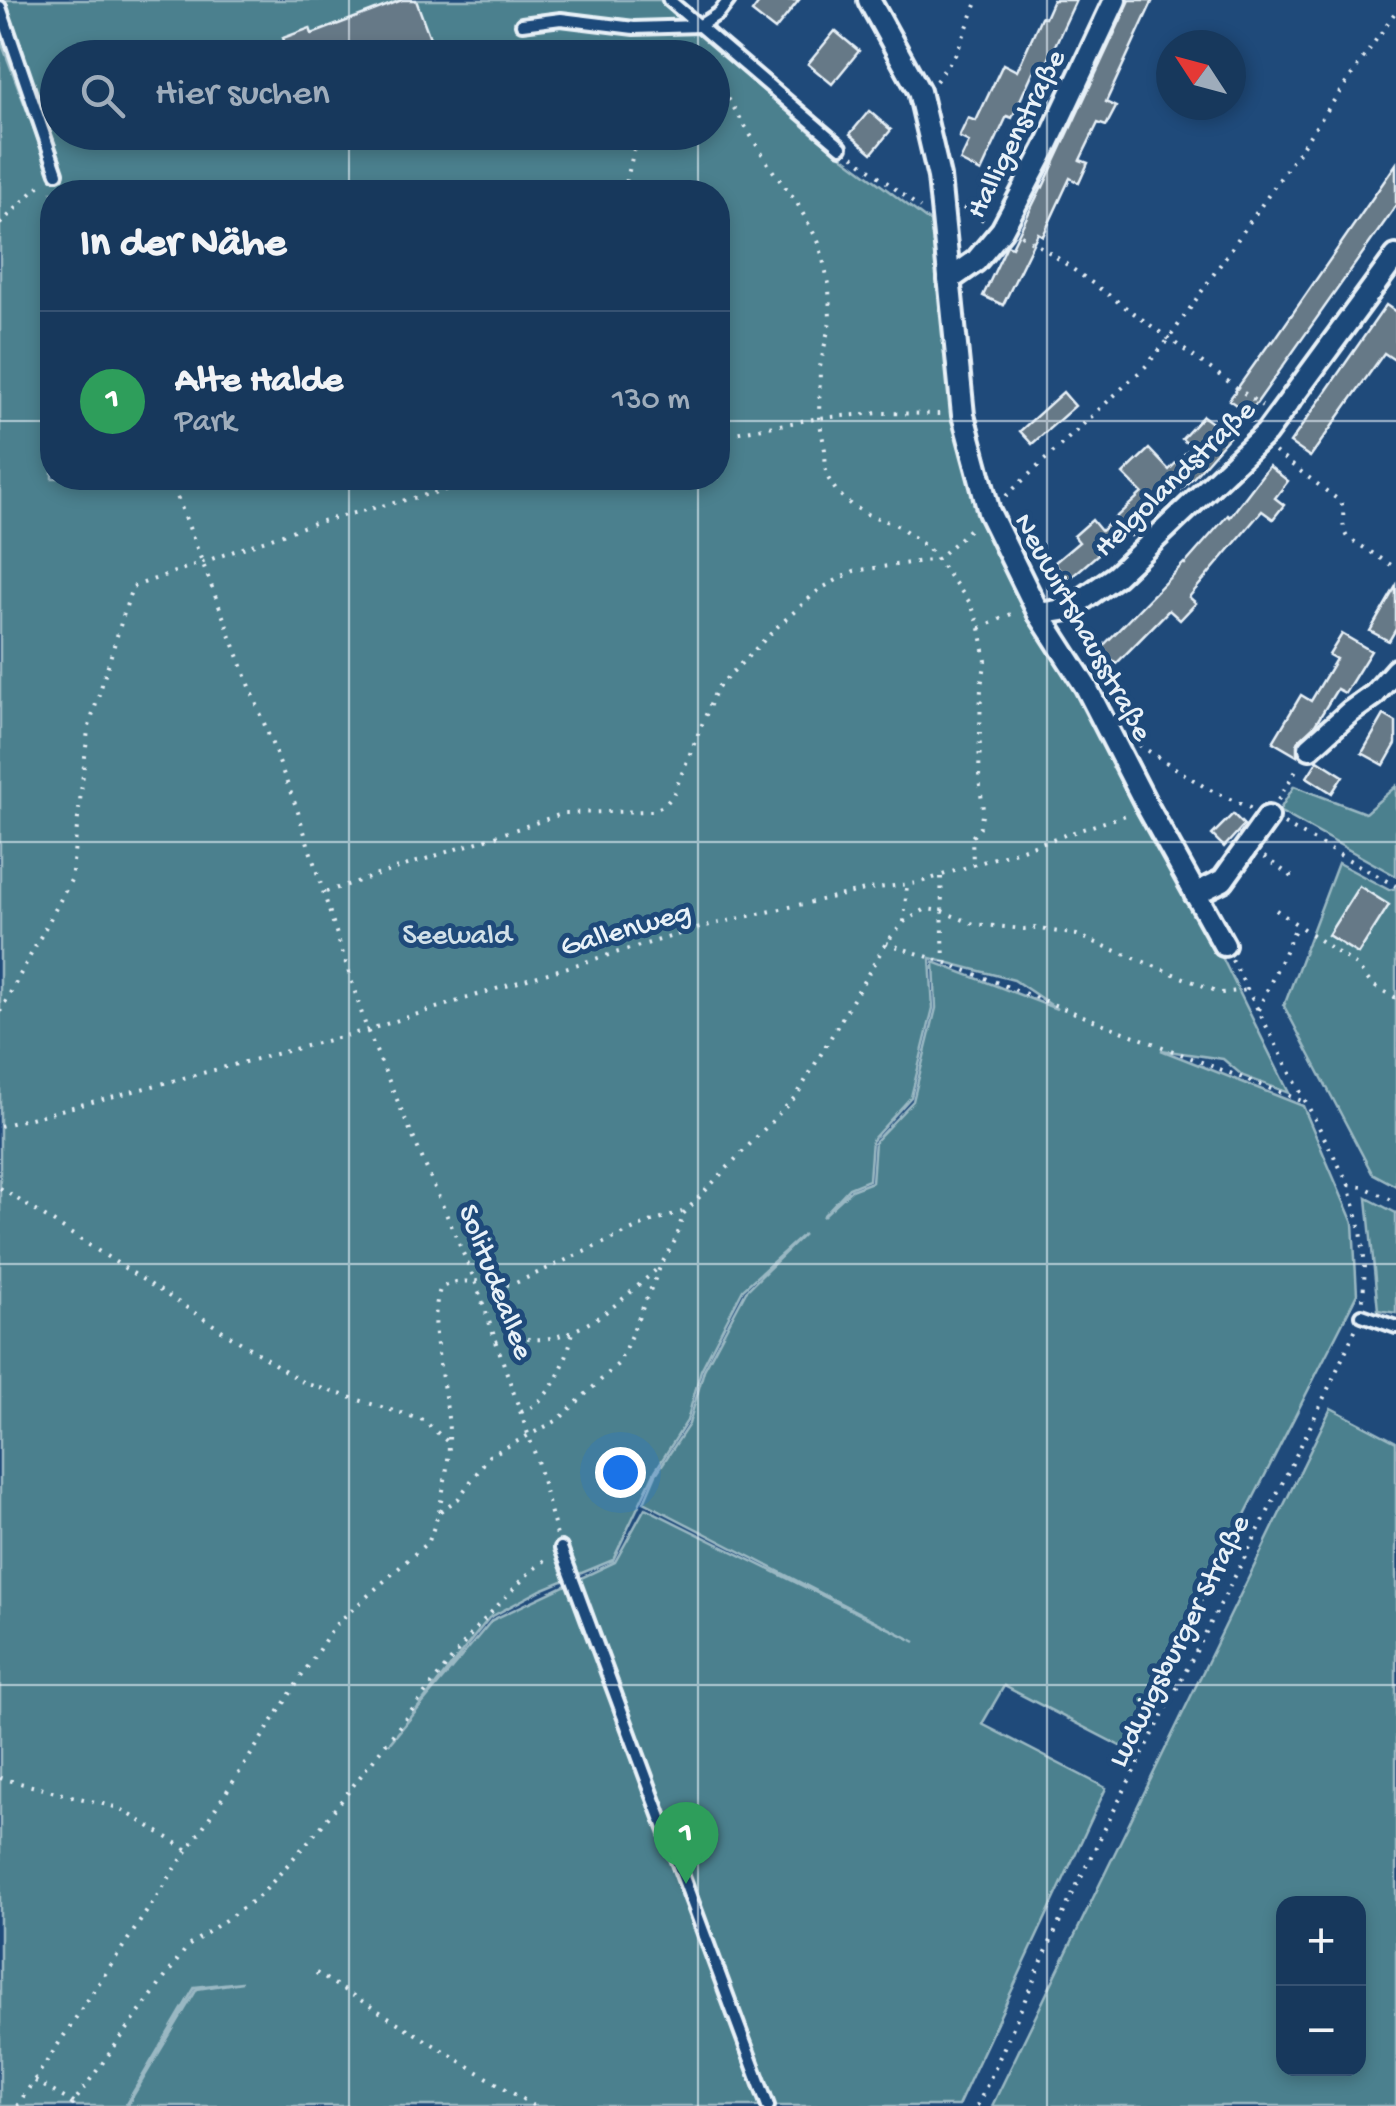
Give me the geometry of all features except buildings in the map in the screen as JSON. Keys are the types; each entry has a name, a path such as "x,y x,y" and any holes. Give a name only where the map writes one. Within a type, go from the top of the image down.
{"street":[{"name":"Neuwirtshausstraße","path":"869,0 919,91 939,178 963,414 989,512 1037,609 1086,687 1224,945"},
{"name":"Halligenstraße","path":"950,280 976,261 1002,230 1115,0"},
{"name":"Helgolandstraße","path":"1037,609 1068,609 1116,576 1259,440 1396,256"},
{"path":"1310,748 1374,695 1396,670"},
{"path":"1195,894 1223,880 1268,816"}],"lane":[{"path":"669,0 715,40"},
{"path":"522,24 561,19 634,28 699,26 729,0"},
{"path":"0,7 40,123"},
{"path":"730,52 841,147"},
{"path":"49,150 57,173"},
{"path":"1362,1315 1396,1328"},
{"path":"561,1548 768,2106"}],"path":[{"path":"919,91 933,85 957,52 978,0"},
{"path":"324,892 564,813 652,811 664,805 673,795 716,688 777,627 820,589 854,571 937,559 1146,366 1168,340 1396,11"},
{"path":"730,101 820,243 829,284 830,321 820,366 819,418 826,475 850,505 899,526 928,548 971,604 980,628 986,662 981,685 983,809 980,827 972,837 974,863"},
{"path":"627,180 634,150"},
{"path":"852,155 901,194"},
{"path":"46,180 57,173"},
{"path":"0,224 40,186"},
{"path":"964,210 986,222"},
{"path":"1012,230 1031,239 1278,418"},
{"path":"730,434 819,418 879,413 963,414"},
{"path":"1259,440 1336,497 1344,509 1342,531 1346,537 1396,568"},
{"name":"Solitudeallee","path":"174,490 297,809 367,1030 474,1281 528,1436 561,1548"},
{"path":"0,1012 71,880 88,730 132,587 314,523 445,490"},
{"path":"980,628 1037,609"},
{"path":"1108,730 1149,750 1208,788 1396,886"},
{"path":"1268,816 1310,748"},
{"name":"Gallenweg","path":"0,1126 367,1030 710,925 907,884 1116,820 1147,806"},
{"path":"1247,846 1294,878"},
{"path":"941,874 944,962"},
{"path":"904,922 907,884"},
{"path":"439,1512 458,1500 488,1456 558,1420 619,1363 677,1236 683,1214 797,1094 886,943 904,922 926,909 941,910 974,924 1078,935 1221,993 1248,990"},
{"path":"1276,910 1357,966 1372,985 1396,998"},
{"path":"1258,1010 1297,925"},
{"path":"886,943 1308,1104"},
{"path":"1224,945 1349,1185 1364,1187 1396,1202"},
{"name":"Ludwigsburger Straße","path":"977,2106 1076,1887 1324,1400 1362,1315 1362,1230 1349,1185"},
{"path":"0,1188 304,1383 423,1420 450,1443"},
{"path":"17,2106 334,1626 430,1541 439,1512 450,1443 437,1339 436,1299 441,1287 474,1281 511,1285 652,1221 686,1211"},
{"path":"496,1342 573,1332 619,1303 661,1266"},
{"path":"520,1412 533,1408 549,1390 566,1359 573,1332"},
{"path":"35,2081 72,2104 188,1946 261,1895 365,1772 476,1628 530,1572 561,1548"},
{"path":"0,1778 119,1808 188,1850"},
{"path":"316,1972 534,2106"}],"green space":[{"name":"Seewald","path":"4,0 660,0 706,40 40,40 40,102"},
{"name":"Seewald","path":"0,39 49,169 62,164 57,150 730,150 730,61 813,134 930,222 958,419 1081,691 1218,949 1289,1093 1243,1076 1223,1059 1161,1050 1303,1106 1353,1223 1357,1294 1126,1749 1004,1686 982,1724 1106,1788 958,2106 127,2106 197,1989 242,1982 195,1987 125,2106 0,2106","holes":["930,958 1014,980 1057,1009 934,962 936,1008 913,1101 875,1141 872,1182 851,1190 822,1217 849,1188 869,1180 872,1140 911,1097 933,1008","804,1234 746,1291 704,1370 689,1424 656,1474 644,1502 916,1642 645,1508 615,1562 492,1620 389,1744 489,1618 541,1590 613,1560 655,1471 687,1421 701,1370 743,1289"]},
{"path":"1294,786 1365,813 1396,786 1396,876 1279,811"},
{"path":"1338,863 1389,890 1396,888 1396,1186 1372,1173 1284,1006"},
{"path":"1367,1198 1396,1213 1396,1313 1378,1310"},
{"path":"1331,1408 1396,1442 1396,2106 992,2106"}],"place":[{"name":"Alte Halde","path":"686,1884"}]}
